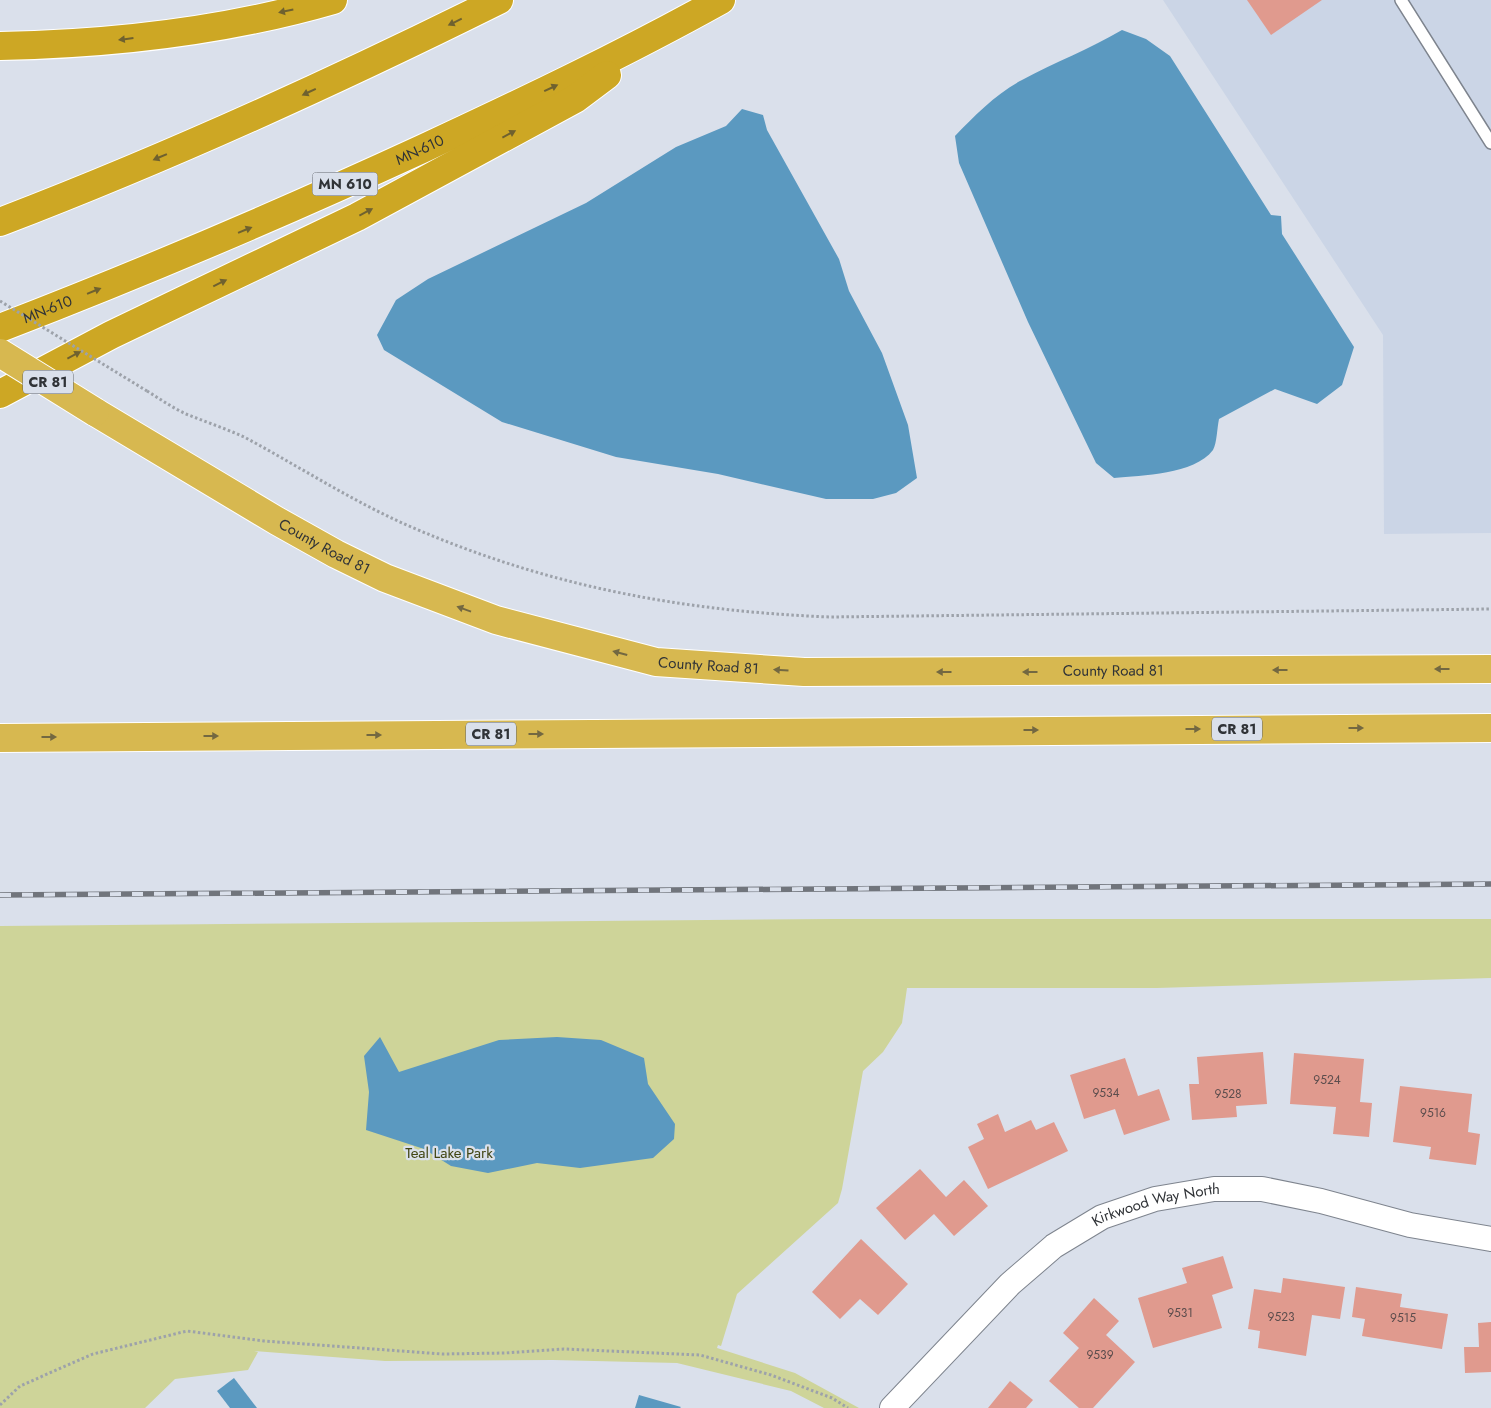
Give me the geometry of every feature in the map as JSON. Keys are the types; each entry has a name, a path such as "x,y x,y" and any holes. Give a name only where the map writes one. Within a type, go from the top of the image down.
{"highway":[{"path":"0,46 112,41 174,33 232,23 333,0"},
{"path":"0,222 84,190 223,130 383,57 499,0"},
{"name":"MN-610","path":"0,328 260,223 571,78 682,22 721,0"},
{"path":"0,394 111,335 357,217 575,99 682,22"},
{"name":"County Road 81","path":"0,353 95,412 319,545 385,578 496,620 656,662 804,672 1491,669"},
{"name":"CR 81","path":"0,738 1491,728"}],"street":[{"name":"Kirkwood Way North","path":"892,1408 1010,1284 1054,1246 1102,1217 1155,1198 1214,1189 1262,1189 1322,1201 1410,1225 1491,1239"}],"lane":[{"path":"1401,0 1491,143"}],"path":[{"path":"0,301 184,413 244,438 363,504 471,552 570,582 671,604 774,614 830,617 1491,610"},
{"path":"0,1405 20,1386 93,1354 187,1331 264,1341 442,1354 505,1353 564,1349 700,1355 771,1375 832,1398 848,1408"}],"shaded area":[{"path":"1163,0 1491,0 1491,533 1384,534 1383,335"}],"green space":[{"name":"Teal Lake Park","path":"835,919 1491,919 1491,978 1157,988 907,988 902,1023 883,1052 863,1071 838,1203 737,1294 721,1346 718,1345 717,1348 795,1373 859,1408 824,1408 791,1391 677,1363 553,1360 385,1361 254,1351 258,1352 248,1370 175,1379 145,1408 0,1408 0,926"}],"water":[{"path":"1122,30 1146,39 1170,56 1271,215 1281,216 1282,234 1354,347 1342,385 1317,404 1275,389 1219,419 1213,450 1204,458 1181,469 1114,478 1096,463 1028,322 959,163 955,136 987,105 1013,85"},
{"path":"742,109 763,115 767,130 839,259 849,291 882,353 908,425 917,478 896,493 873,499 826,499 718,474 616,457 502,422 384,350 377,335 396,300 428,279 586,203 676,147 726,126"},
{"path":"380,1037 399,1072 499,1040 557,1037 601,1040 644,1058 648,1084 675,1124 674,1139 653,1158 580,1168 537,1163 488,1173 451,1166 424,1149 366,1130 369,1092 364,1056"},
{"path":"234,1378 257,1408 230,1408 217,1391"},
{"path":"639,1395 681,1407 635,1408"}],"building":[{"path":"1247,0 1322,0 1271,35"},
{"path":"1263,1052 1267,1104 1236,1106 1237,1117 1192,1120 1189,1084 1199,1084 1197,1057"},
{"path":"1294,1053 1364,1059 1360,1102 1372,1103 1369,1137 1333,1134 1336,1107 1290,1104"},
{"path":"1125,1058 1138,1096 1159,1089 1170,1120 1124,1135 1115,1109 1084,1119 1070,1075"},
{"path":"1400,1086 1472,1094 1468,1132 1480,1134 1476,1165 1429,1159 1431,1147 1393,1142"},
{"path":"998,1114 1005,1132 1031,1120 1036,1130 1054,1122 1068,1151 988,1189 968,1147 984,1139 977,1124"},
{"path":"920,1169 946,1197 964,1180 988,1206 954,1236 934,1214 905,1240 876,1208"},
{"path":"861,1239 908,1284 878,1315 860,1299 840,1319 812,1292"},
{"path":"1223,1256 1233,1288 1212,1295 1222,1328 1153,1348 1138,1298 1187,1283 1182,1268"},
{"path":"1283,1278 1345,1287 1340,1319 1312,1315 1306,1356 1258,1348 1260,1331 1248,1329 1254,1289 1281,1293"},
{"path":"1356,1287 1402,1294 1400,1307 1448,1314 1442,1349 1362,1336 1365,1319 1352,1317"},
{"path":"1094,1298 1119,1321 1106,1335 1135,1362 1093,1408 1079,1408 1049,1381 1079,1348 1063,1333"},
{"path":"1491,1322 1491,1372 1465,1373 1464,1347 1479,1347 1478,1323"},
{"path":"1010,1381 1033,1400 1026,1408 988,1408"}],"railway":[{"path":"0,895 1491,884"}]}
